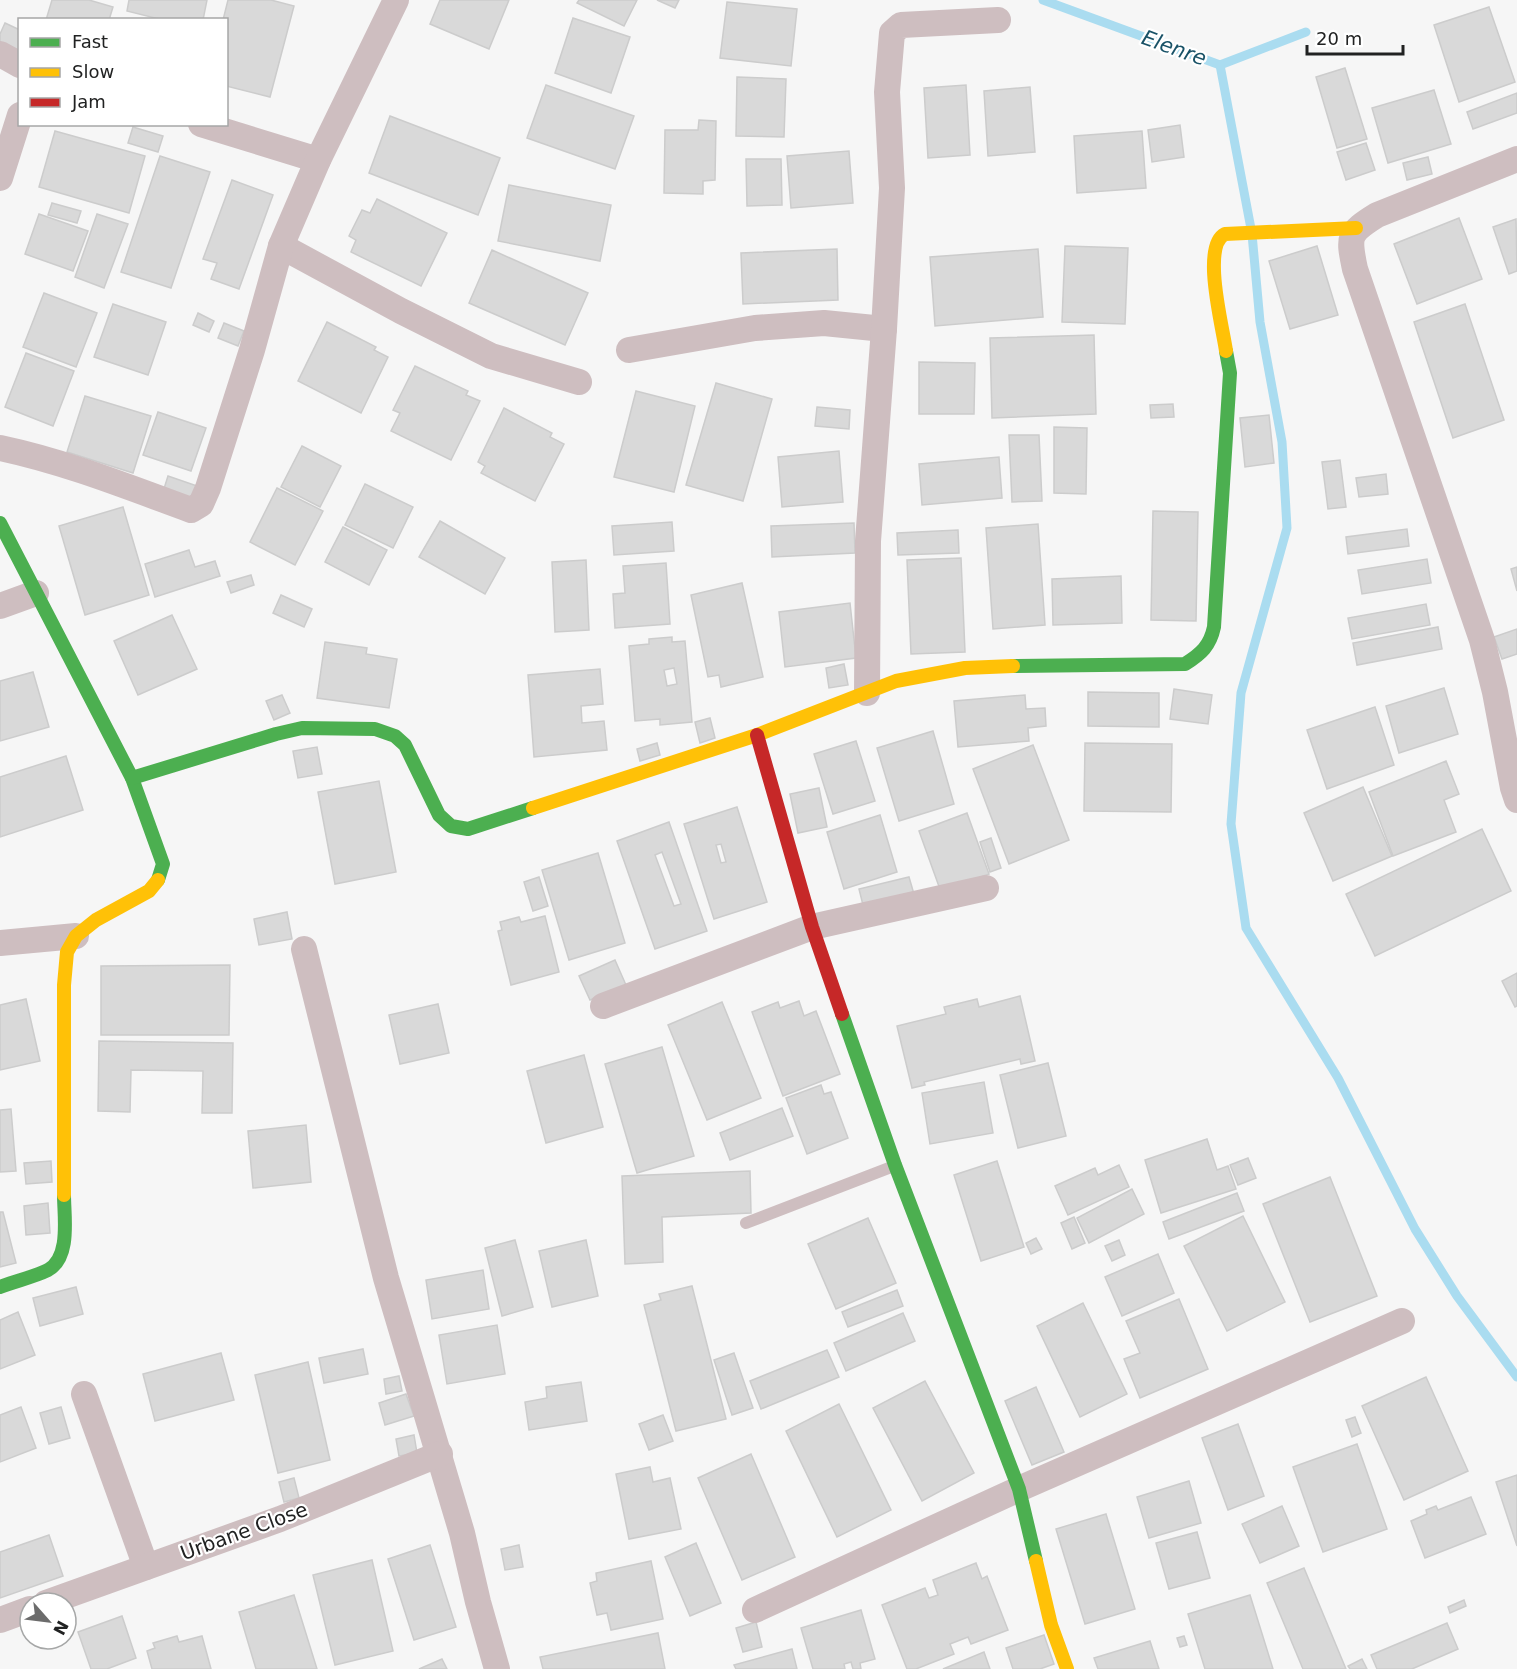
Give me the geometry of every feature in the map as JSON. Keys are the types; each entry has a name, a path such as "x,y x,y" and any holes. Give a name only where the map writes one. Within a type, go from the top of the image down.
{"street":[{"path":"0,448 34,455 191,510 201,504 252,350 281,246 318,160 396,0"},
{"path":"867,693 868,542 892,188 887,92 892,33 901,25 998,20"},
{"path":"0,54 18,64"},
{"path":"0,178 18,121"},
{"path":"208,126 318,160"},
{"path":"132,778 302,728 375,729 395,736 405,745 439,816 451,826 468,829 757,735 896,681 965,668 1042,664 1185,663 1204,652 1211,641 1214,627 1230,373 1213,270 1216,243 1219,237 1225,234 1356,228 1377,215 1517,159"},
{"path":"1356,228 1350,244 1354,269 1482,640 1517,800"},
{"path":"281,246 491,357 579,382"},
{"path":"629,350 755,328 824,323 884,329"},
{"path":"0,524 132,778 163,864 159,879 149,891 96,920 76,936 67,952 64,985 64,1242 60,1258 50,1269 0,1287"},
{"path":"0,606 36,593"},
{"path":"757,735 812,927 895,1166 1019,1489 1051,1624 1067,1669"},
{"path":"603,1006 812,927 986,888"},
{"path":"0,943 76,936"},
{"path":"304,949 386,1278 440,1454 497,1669"},
{"path":"755,1610 1019,1489 1402,1321"},
{"path":"84,1394 146,1567"},
{"name":"Urbane Close","path":"78,1591 280,1519 440,1454"},
{"path":"0,1620 18,1613"}],"lane":[{"path":"746,1223 895,1166"}],"building":[{"path":"52,0 89,0 113,7 110,18 47,18"},
{"path":"129,0 207,0 203,18 155,18 127,11"},
{"path":"228,0 271,0 294,6 270,97 228,86 228,18 224,18"},
{"path":"440,0 509,0 489,49 430,24"},
{"path":"579,0 637,0 624,26 577,3"},
{"path":"657,0 679,0 675,8"},
{"path":"727,2 797,9 791,66 720,58"},
{"path":"1489,7 1515,82 1459,102 1434,25"},
{"path":"573,18 630,37 611,93 555,73"},
{"path":"5,23 18,29 18,50 0,42 0,34"},
{"path":"1345,68 1367,139 1337,148 1316,77"},
{"path":"737,77 786,79 784,137 736,136"},
{"path":"546,85 634,116 615,169 527,138"},
{"path":"966,85 970,155 928,158 924,88"},
{"path":"1030,87 1035,152 988,156 984,91"},
{"path":"1434,90 1451,144 1388,163 1372,108"},
{"path":"1517,93 1517,113 1473,129 1467,112"},
{"path":"390,116 500,158 478,215 369,173"},
{"path":"699,120 716,121 715,180 703,181 703,194 664,193 665,130 698,130"},
{"path":"1180,125 1184,157 1152,162 1148,130"},
{"path":"133,127 163,136 158,152 128,143"},
{"path":"55,131 145,156 129,213 39,187"},
{"path":"1142,131 1146,188 1077,193 1074,136"},
{"path":"1366,143 1375,170 1346,180 1337,152"},
{"path":"849,151 853,203 791,208 787,156"},
{"path":"160,156 210,172 171,288 121,272"},
{"path":"1428,157 1432,174 1407,180 1403,163"},
{"path":"746,159 781,159 782,205 747,206"},
{"path":"232,180 273,195 239,289 211,279 217,263 203,259"},
{"path":"509,185 611,205 600,261 498,241"},
{"path":"377,199 447,233 421,286 351,252 356,240 349,236 362,210 370,213"},
{"path":"52,203 81,211 77,223 48,215"},
{"path":"39,214 88,231 73,271 25,254"},
{"path":"97,214 128,224 104,288 75,277"},
{"path":"1459,218 1482,279 1417,304 1394,244"},
{"path":"1516,219 1517,271 1509,274 1493,227"},
{"path":"1065,246 1128,248 1125,324 1062,322"},
{"path":"1317,246 1338,315 1290,329 1269,261"},
{"path":"837,249 838,300 743,304 741,253"},
{"path":"1038,249 1043,317 935,326 930,257"},
{"path":"492,250 588,293 565,345 469,303"},
{"path":"44,293 97,313 76,367 23,347"},
{"path":"113,304 166,322 148,375 94,357"},
{"path":"1465,304 1504,420 1453,438 1414,322"},
{"path":"198,313 214,321 209,332 193,325"},
{"path":"327,322 376,347 374,350 388,357 361,413 298,381"},
{"path":"224,323 244,331 238,346 218,338"},
{"path":"1094,335 1096,414 992,418 990,338"},
{"path":"26,353 74,371 53,426 5,407"},
{"path":"919,362 975,363 974,414 919,414"},
{"path":"415,366 468,391 466,395 480,401 451,460 391,431 400,413 393,410"},
{"path":"716,383 772,399 743,501 686,485"},
{"path":"636,391 695,406 674,492 614,477"},
{"path":"85,396 151,416 133,473 67,452"},
{"path":"1173,404 1174,417 1151,418 1150,405"},
{"path":"817,407 850,410 849,429 815,426"},
{"path":"504,408 552,433 550,437 564,444 535,501 481,473 485,466 478,462"},
{"path":"158,412 206,428 191,471 143,455"},
{"path":"1269,415 1274,463 1245,467 1240,418"},
{"path":"1054,427 1087,428 1086,494 1054,493"},
{"path":"1009,435 1039,435 1042,501 1012,502"},
{"path":"302,446 341,466 320,507 281,487"},
{"path":"839,451 843,502 782,507 778,457"},
{"path":"999,457 1002,498 922,505 919,464"},
{"path":"1340,460 1346,507 1328,509 1322,462"},
{"path":"1386,474 1388,494 1359,497 1356,478"},
{"path":"168,476 197,486 191,505 162,495"},
{"path":"365,484 413,507 393,548 345,525"},
{"path":"277,488 323,511 295,565 250,542"},
{"path":"123,507 149,595 85,615 59,526"},
{"path":"1153,511 1198,512 1196,621 1151,620"},
{"path":"440,521 505,558 485,594 419,557"},
{"path":"672,522 674,551 614,555 612,526"},
{"path":"854,523 855,553 772,557 771,526"},
{"path":"1038,524 1045,625 993,629 986,528"},
{"path":"343,527 387,550 369,585 325,562"},
{"path":"1407,529 1409,546 1348,554 1346,537"},
{"path":"958,530 959,553 898,555 897,533"},
{"path":"189,550 195,567 215,561 220,576 155,597 145,564"},
{"path":"961,558 965,652 911,654 907,560"},
{"path":"1427,559 1431,583 1362,594 1358,570"},
{"path":"586,560 589,630 555,632 552,562"},
{"path":"666,563 670,624 615,628 613,594 625,593 623,566"},
{"path":"1517,567 1517,591 1511,569"},
{"path":"251,575 254,585 231,593 227,582"},
{"path":"1121,576 1122,623 1053,625 1052,579"},
{"path":"742,583 763,677 721,687 719,675 708,677 691,595"},
{"path":"281,595 312,609 304,627 273,613"},
{"path":"850,603 856,658 785,667 779,612"},
{"path":"1426,604 1430,625 1352,639 1348,618"},
{"path":"172,615 197,669 138,695 114,641"},
{"path":"1438,627 1442,649 1357,665 1353,643"},
{"path":"1517,629 1517,654 1502,659 1494,637"},
{"path":"672,637 672,642 685,641 692,722 660,725 660,719 635,721 629,646 649,644 649,639","holes":["674,668 677,684 667,686 664,670"]},
{"path":"325,642 367,648 366,654 397,659 389,708 317,698"},
{"path":"844,664 848,685 829,688 826,668"},
{"path":"600,669 603,704 581,706 582,723 604,721 607,750 534,757 528,675"},
{"path":"33,672 49,727 0,741 0,681"},
{"path":"1444,688 1458,734 1399,753 1386,706"},
{"path":"1174,689 1212,695 1208,724 1170,719"},
{"path":"1088,692 1159,693 1159,727 1088,726"},
{"path":"282,695 290,713 274,720 266,701"},
{"path":"1025,695 1026,709 1045,708 1046,726 1028,728 1029,741 958,747 954,701"},
{"path":"1375,707 1394,765 1327,789 1307,730"},
{"path":"710,718 715,738 700,743 695,722"},
{"path":"933,731 954,804 899,821 877,748"},
{"path":"856,741 875,801 833,814 814,754"},
{"path":"657,743 660,755 640,761 637,749"},
{"path":"1085,743 1172,744 1171,812 1084,811"},
{"path":"1033,745 1069,840 1009,864 973,769"},
{"path":"317,747 322,774 298,778 293,751"},
{"path":"66,756 83,810 0,837 0,777"},
{"path":"1446,761 1459,794 1444,800 1456,832 1393,856 1369,792"},
{"path":"379,781 396,872 335,884 318,792"},
{"path":"1363,787 1392,856 1333,881 1304,813"},
{"path":"819,788 827,827 798,833 790,794"},
{"path":"737,807 767,902 714,919 684,824","holes":["721,844 726,862 721,863 716,845"]},
{"path":"967,813 989,874 941,892 919,831"},
{"path":"880,815 897,872 844,889 827,832"},
{"path":"669,822 707,931 655,949 617,841","holes":["662,852 681,904 674,906 655,855"]},
{"path":"1482,829 1511,891 1375,956 1346,894"},
{"path":"991,838 1001,868 990,872 980,842"},
{"path":"598,853 625,943 569,960 542,870"},
{"path":"539,877 548,906 533,911 524,882"},
{"path":"909,877 916,901 865,913 859,889"},
{"path":"287,912 292,939 259,945 254,919"},
{"path":"545,916 559,972 511,985 498,931 502,930 500,922 519,917 521,922"},
{"path":"615,960 626,985 590,1000 579,976"},
{"path":"230,965 229,1035 101,1035 101,966"},
{"path":"1517,973 1517,1006 1515,1007 1502,981"},
{"path":"1020,996 1035,1061 1021,1064 1020,1059 924,1082 925,1085 912,1088 897,1026 946,1014 944,1007 977,999 979,1007"},
{"path":"26,999 40,1061 0,1070 0,1005"},
{"path":"799,1001 804,1016 816,1011 840,1074 783,1096 752,1012 778,1002 780,1008"},
{"path":"722,1002 761,1098 707,1120 668,1025"},
{"path":"438,1004 449,1053 400,1064 389,1015"},
{"path":"99,1041 233,1043 232,1113 202,1113 203,1071 131,1070 130,1112 98,1111"},
{"path":"662,1047 694,1156 637,1173 605,1064"},
{"path":"584,1055 603,1127 546,1143 527,1071"},
{"path":"1048,1063 1066,1136 1018,1148 1000,1075"},
{"path":"984,1082 993,1133 930,1144 922,1093"},
{"path":"821,1085 824,1094 831,1092 848,1138 807,1154 786,1098"},
{"path":"782,1108 793,1136 730,1160 720,1133"},
{"path":"11,1109 16,1171 0,1172 0,1110"},
{"path":"306,1125 311,1182 253,1188 248,1131"},
{"path":"1207,1139 1217,1170 1228,1166 1236,1189 1161,1213 1145,1160"},
{"path":"1248,1158 1256,1178 1238,1185 1230,1165"},
{"path":"51,1161 52,1182 26,1184 24,1163"},
{"path":"997,1161 1024,1247 981,1261 954,1175"},
{"path":"1119,1165 1129,1187 1068,1215 1055,1186 1095,1168 1098,1175"},
{"path":"750,1171 751,1213 662,1217 663,1262 625,1264 622,1176"},
{"path":"1330,1177 1377,1296 1310,1322 1263,1204"},
{"path":"1132,1189 1144,1214 1089,1243 1077,1218"},
{"path":"1237,1193 1244,1211 1169,1239 1163,1222"},
{"path":"48,1203 50,1233 26,1235 24,1206"},
{"path":"0,1212 3,1212 16,1263 0,1267"},
{"path":"1243,1216 1285,1302 1227,1331 1184,1246"},
{"path":"1074,1217 1085,1243 1072,1249 1061,1223"},
{"path":"868,1218 896,1283 836,1309 808,1244"},
{"path":"1036,1238 1042,1249 1031,1254 1026,1243"},
{"path":"515,1240 533,1307 502,1316 485,1248"},
{"path":"586,1240 598,1296 552,1307 539,1251"},
{"path":"1119,1240 1125,1255 1112,1261 1105,1246"},
{"path":"1158,1254 1174,1293 1122,1316 1105,1277"},
{"path":"483,1270 489,1309 432,1319 426,1280"},
{"path":"692,1286 726,1419 676,1431 644,1305 661,1300 659,1294"},
{"path":"76,1287 83,1314 40,1326 33,1298"},
{"path":"897,1290 903,1306 848,1327 842,1312"},
{"path":"1179,1299 1208,1369 1140,1398 1124,1359 1140,1353 1126,1321"},
{"path":"1083,1303 1127,1394 1080,1417 1037,1326"},
{"path":"18,1312 35,1355 0,1369 0,1320"},
{"path":"903,1313 915,1341 846,1371 834,1343"},
{"path":"497,1325 505,1374 447,1384 439,1335"},
{"path":"363,1349 368,1374 324,1383 319,1358"},
{"path":"827,1350 839,1377 761,1409 750,1381"},
{"path":"221,1353 234,1400 155,1421 143,1374"},
{"path":"734,1353 753,1408 732,1415 714,1360"},
{"path":"308,1362 330,1460 278,1473 255,1375"},
{"path":"399,1376 402,1391 386,1394 384,1379"},
{"path":"1426,1377 1468,1471 1404,1500 1362,1406"},
{"path":"925,1381 974,1473 922,1501 873,1408"},
{"path":"581,1382 587,1421 529,1430 525,1402 547,1398 546,1387"},
{"path":"1036,1387 1064,1452 1032,1465 1005,1401"},
{"path":"406,1394 414,1416 385,1425 379,1403"},
{"path":"839,1404 891,1510 837,1537 786,1431"},
{"path":"21,1407 36,1448 0,1462 0,1415"},
{"path":"61,1407 70,1438 49,1444 40,1413"},
{"path":"663,1415 673,1441 649,1450 639,1424"},
{"path":"1355,1417 1361,1433 1352,1437 1346,1420"},
{"path":"1238,1424 1264,1496 1228,1510 1202,1438"},
{"path":"414,1435 417,1453 399,1456 396,1439"},
{"path":"1357,1444 1387,1529 1323,1552 1293,1467"},
{"path":"751,1454 795,1557 742,1580 698,1478"},
{"path":"650,1467 653,1482 670,1478 681,1529 629,1539 616,1474"},
{"path":"1517,1475 1517,1546 1496,1482"},
{"path":"294,1478 299,1498 284,1502 279,1482"},
{"path":"1189,1481 1201,1523 1149,1538 1137,1497"},
{"path":"1471,1497 1486,1534 1425,1558 1411,1521 1427,1514 1426,1510 1436,1506 1438,1510"},
{"path":"1282,1506 1299,1546 1260,1563 1242,1524"},
{"path":"1106,1514 1135,1609 1085,1624 1056,1529"},
{"path":"1197,1532 1210,1578 1169,1589 1156,1543"},
{"path":"49,1535 63,1576 0,1598 0,1552"},
{"path":"696,1543 721,1603 690,1616 665,1557"},
{"path":"430,1545 456,1627 414,1640 388,1559"},
{"path":"519,1545 523,1567 505,1570 501,1549"},
{"path":"372,1560 393,1651 335,1665 313,1575"},
{"path":"651,1561 663,1619 611,1630 607,1613 597,1615 590,1583 597,1581 596,1573"},
{"path":"976,1563 982,1579 987,1576 1008,1630 971,1644 968,1637 950,1644 954,1654 916,1669 907,1669 882,1605 925,1588 929,1598 938,1595 933,1580"},
{"path":"1304,1568 1346,1669 1303,1669 1267,1583"},
{"path":"294,1595 317,1669 256,1669 239,1612"},
{"path":"1250,1595 1273,1669 1205,1669 1188,1614"},
{"path":"1464,1600 1466,1606 1450,1613 1448,1607"},
{"path":"861,1610 875,1659 860,1663 861,1669 853,1669 851,1662 844,1664 845,1669 813,1669 801,1628"},
{"path":"122,1616 136,1658 107,1669 91,1669 78,1632"},
{"path":"756,1622 762,1647 743,1652 736,1628"},
{"path":"1447,1623 1458,1649 1412,1669 1377,1669 1371,1655"},
{"path":"658,1633 665,1669 543,1669 540,1657"},
{"path":"1044,1635 1054,1664 1040,1669 1013,1669 1006,1648"},
{"path":"177,1636 179,1642 202,1636 211,1669 152,1669 147,1651 155,1648 153,1643"},
{"path":"1184,1636 1187,1645 1180,1647 1177,1638"},
{"path":"1150,1641 1159,1669 1098,1669 1094,1658"},
{"path":"792,1649 797,1669 736,1669 734,1665"},
{"path":"984,1652 990,1669 943,1669"},
{"path":"442,1659 447,1669 419,1669"},
{"path":"1362,1659 1367,1669 1350,1669 1348,1666"}],"waterway":[{"name":"Elenre","path":"1043,0 1220,65 1306,32"},
{"path":"1220,65 1252,234 1260,322 1282,442 1287,528 1241,693 1231,824 1246,928 1338,1078 1415,1229 1457,1296 1517,1377"}],"traffic: fast":[{"path":"1013,666 1185,664 1200,653 1207,644 1214,627 1230,373 1226,351"},
{"path":"0,523 132,778 163,864 158,880"},
{"path":"132,778 302,728 375,729 395,736 405,745 439,815 451,826 468,829 533,808"},
{"path":"842,1014 895,1165 1019,1489 1036,1561"},
{"path":"0,1287 48,1270 55,1264 60,1256 65,1236 64,1195"}],"traffic: slow":[{"path":"1226,351 1214,270 1218,242 1225,234 1356,228"},
{"path":"533,808 757,735 896,681 965,668 1013,666"},
{"path":"64,1195 64,985 67,952 76,936 96,920 149,891 158,880"},
{"path":"1036,1561 1051,1625 1067,1669"}],"traffic: jam":[{"path":"757,735 812,927 842,1014"}]}
